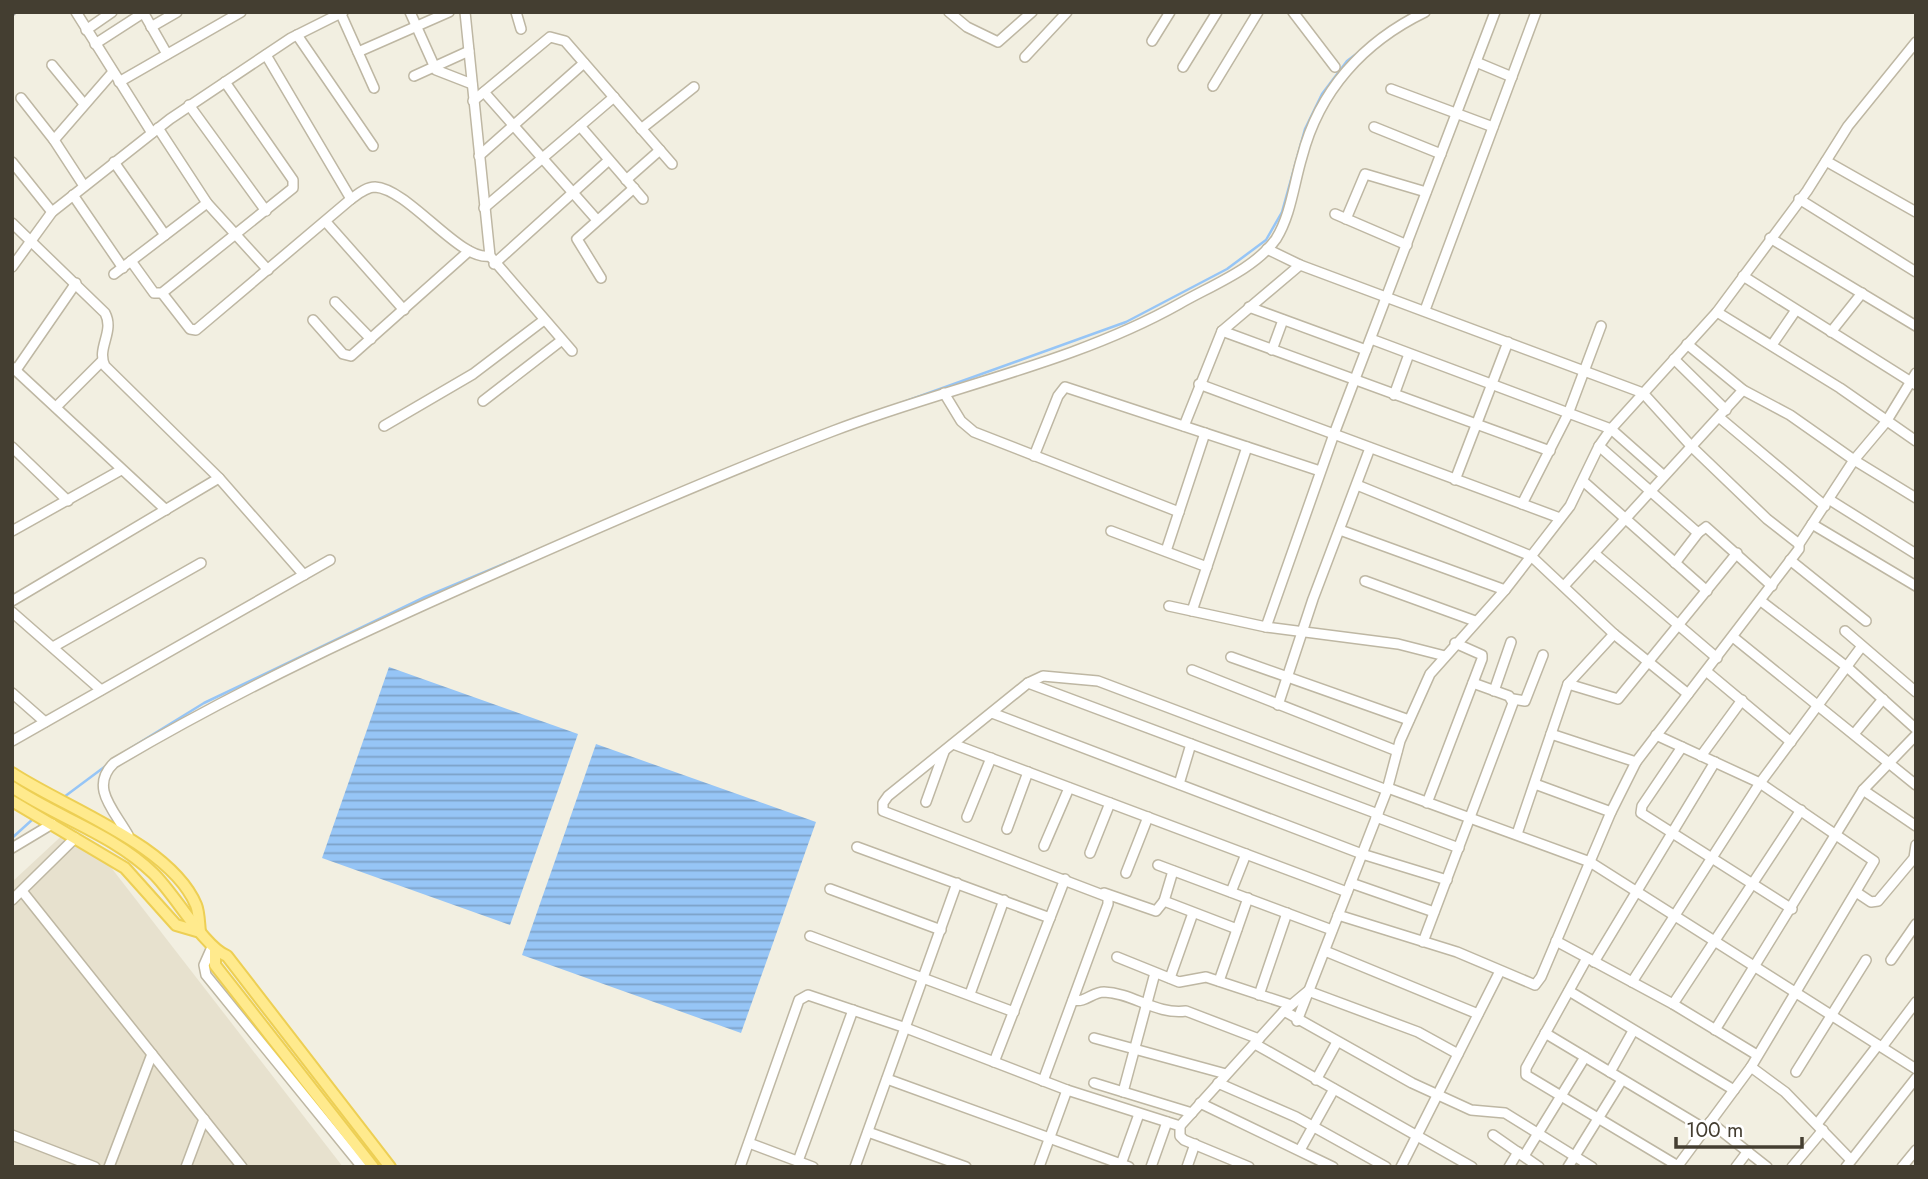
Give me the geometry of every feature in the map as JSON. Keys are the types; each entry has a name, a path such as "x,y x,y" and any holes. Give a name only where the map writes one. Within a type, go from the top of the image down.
{"main road":[{"path":"12,773 46,794 128,835 159,858 197,905 200,932"},
{"path":"12,787 130,851 178,899 200,932 214,949 227,956 390,1167"},
{"path":"12,801 125,868 176,925 200,932"},
{"path":"214,949 215,965 373,1167"}],"street":[{"path":"76,12 119,82 207,203 268,270"},
{"path":"86,30 112,12"},
{"path":"151,27 177,12"},
{"path":"119,82 241,12"},
{"path":"410,12 440,74 472,84"},
{"path":"358,52 449,12"},
{"path":"465,12 484,208 492,260 572,351"},
{"path":"949,12 967,27 998,42 1032,12"},
{"path":"1025,57 1066,12"},
{"path":"1152,41 1170,12"},
{"path":"1183,67 1217,12"},
{"path":"1213,86 1258,12"},
{"path":"1293,12 1335,67"},
{"path":"128,835 104,793 101,782 105,772 114,764 214,705 373,627 774,453 1136,328 1246,265 1267,249 1284,224 1309,131 1325,98 1365,52 1424,12"},
{"path":"1266,627 1334,433 1494,12"},
{"path":"1425,310 1536,12"},
{"path":"95,44 143,13 167,54"},
{"path":"12,267 52,212 155,130 265,55 341,13 374,88"},
{"path":"518,13 522,29"},
{"path":"297,35 373,146"},
{"path":"474,101 550,37 565,41 672,164"},
{"path":"1297,1021 1387,789 1397,751 1430,674 1505,590 1560,518 1611,429 1717,312 1826,161 1848,126 1916,42"},
{"path":"414,76 469,51"},
{"path":"265,55 351,199"},
{"path":"1476,62 1512,76"},
{"path":"479,156 584,64"},
{"path":"52,65 84,104"},
{"path":"54,139 113,72"},
{"path":"131,261 153,293 162,293 290,193 293,180 225,82"},
{"path":"641,129 694,87"},
{"path":"1391,89 1493,127"},
{"path":"484,92 597,220"},
{"path":"22,97 54,139 84,186"},
{"path":"484,208 614,97"},
{"path":"189,106 266,211"},
{"path":"579,126 643,199"},
{"path":"1374,127 1441,154"},
{"path":"626,180 660,150"},
{"path":"492,260 609,160"},
{"path":"1826,161 1916,212"},
{"path":"12,162 52,212"},
{"path":"114,162 165,235"},
{"path":"1346,219 1365,174 1426,192"},
{"path":"162,293 193,331 351,199 370,187 381,188 400,198 469,251 492,260"},
{"path":"601,278 576,242 579,235 634,188"},
{"path":"73,195 118,271 207,203"},
{"path":"1799,199 1916,272"},
{"path":"1335,214 1407,244"},
{"path":"326,222 404,310"},
{"path":"12,223 76,283 108,319 110,326 102,360 56,407"},
{"path":"1770,238 1916,326"},
{"path":"1267,249 1300,265 1643,393 1692,447 1767,519 1799,544"},
{"path":"313,320 347,356 371,339 469,251"},
{"path":"1184,426 1222,331 1300,265"},
{"path":"1338,915 1457,952 1535,985 1541,977 1611,812 1636,762 1772,586 1854,460 1886,422 1914,380 1742,276"},
{"path":"76,283 14,368 166,510"},
{"path":"1831,332 1862,293"},
{"path":"335,302 371,339"},
{"path":"1249,307 1366,350"},
{"path":"1772,345 1796,310"},
{"path":"1717,312 1840,388 1916,441"},
{"path":"384,426 473,374 544,320"},
{"path":"1272,349 1283,320"},
{"path":"1522,504 1568,414 1601,326"},
{"path":"1222,331 1550,451"},
{"path":"1371,339 1611,429 1663,475"},
{"path":"483,401 562,340"},
{"path":"1455,480 1508,342"},
{"path":"1687,344 1742,390 1790,415 1854,460 1916,498"},
{"path":"1394,395 1409,354"},
{"path":"1674,359 1723,414 1827,503 1916,554"},
{"path":"102,360 219,478 304,575"},
{"path":"1199,384 1560,518"},
{"path":"1034,456 1058,396 1065,387 1320,471"},
{"path":"1564,586 1648,490 1692,447 1742,390"},
{"path":"944,393 968,428 1179,512"},
{"path":"1166,551 1205,432"},
{"path":"1599,446 1698,533"},
{"path":"12,447 68,500"},
{"path":"1192,611 1247,447"},
{"path":"1278,705 1301,633 1370,448"},
{"path":"12,531 121,470"},
{"path":"12,601 219,478"},
{"path":"1583,481 1707,591"},
{"path":"1357,485 1531,556 1614,634 1688,694"},
{"path":"1812,524 1916,586"},
{"path":"1675,563 1698,533 1706,527 1772,586"},
{"path":"1340,530 1505,590"},
{"path":"1111,531 1207,567"},
{"path":"1594,553 1717,658"},
{"path":"1567,684 1618,699 1737,553"},
{"path":"12,741 330,560"},
{"path":"1790,560 1866,621"},
{"path":"53,648 201,563"},
{"path":"1365,581 1475,621"},
{"path":"1761,601 1847,667 1916,729"},
{"path":"1169,606 1301,633 1398,644 1445,656"},
{"path":"12,612 101,690"},
{"path":"1845,631 1916,692"},
{"path":"1517,834 1567,684 1614,634"},
{"path":"1733,637 1916,785"},
{"path":"1494,691 1511,642"},
{"path":"1427,803 1482,655 1455,643"},
{"path":"1632,982 1760,783 1862,646"},
{"path":"1473,683 1525,701 1543,655"},
{"path":"1231,657 1409,720"},
{"path":"1192,670 1397,751"},
{"path":"1706,671 1791,742"},
{"path":"1173,871 1164,901 1156,911 883,811 883,803 888,796 1028,683 1043,676 1098,681 1590,862 1916,1069"},
{"path":"1028,683 1459,848"},
{"path":"12,693 45,722"},
{"path":"1423,942 1513,699"},
{"path":"1854,734 1882,699"},
{"path":"1701,756 1741,701"},
{"path":"992,713 1362,854 1447,880"},
{"path":"1551,734 1636,762"},
{"path":"1656,735 1701,756 1715,762 1760,783 1873,859 1873,865 1793,993 1751,1067 1678,1166 1526,1075 1526,1068 1569,991 1637,893 1715,762"},
{"path":"1715,1030 1863,790 1916,735"},
{"path":"1179,784 1191,744"},
{"path":"949,747 991,758 1246,854 1434,912"},
{"path":"926,802 949,747"},
{"path":"1682,747 1640,810 1644,816 1792,909"},
{"path":"967,817 991,758"},
{"path":"1007,829 1028,772"},
{"path":"1535,784 1611,812"},
{"path":"1044,846 1069,788"},
{"path":"1863,790 1916,826"},
{"path":"1090,853 1110,803"},
{"path":"1673,1004 1801,810"},
{"path":"1126,873 1148,817"},
{"path":"12,848 49,823"},
{"path":"12,900 75,838"},
{"path":"1856,892 1871,902 1878,901 1915,859 1916,845"},
{"path":"857,847 1051,918"},
{"path":"1231,892 1246,854"},
{"path":"1158,865 1332,930"},
{"path":"994,1062 1065,879"},
{"path":"855,1167 957,883"},
{"path":"830,888 940,930"},
{"path":"22,891 242,1167"},
{"path":"1043,1081 1108,904 1108,897 1102,893"},
{"path":"1219,981 1248,898"},
{"path":"970,994 1004,900"},
{"path":"1164,901 1237,929"},
{"path":"1170,978 1193,913"},
{"path":"1259,995 1287,913"},
{"path":"1891,960 1916,924"},
{"path":"810,936 1014,1012"},
{"path":"1556,941 1673,1004 1757,1055"},
{"path":"214,949 204,965 206,975 362,1167"},
{"path":"1325,951 1478,1014"},
{"path":"1117,957 1185,983 1201,976 1259,995 1288,1008 1297,1021 1479,1113 1492,1110 1505,1113 1592,1167"},
{"path":"1796,1072 1866,960"},
{"path":"1401,1167 1500,971"},
{"path":"1123,1091 1155,973"},
{"path":"1249,1167 1231,1163 1180,1136 1180,1126 1288,1008 1308,991"},
{"path":"1308,991 1418,1032 1458,1054"},
{"path":"1569,991 1734,1090"},
{"path":"1073,1000 1082,1001 1102,992 1173,1014 1186,1011 1257,1042 1316,1080 1418,1134 1472,1167"},
{"path":"740,1167 799,1000 808,995 906,1028 1067,1090 1180,1126"},
{"path":"1792,1167 1880,1046 1916,1002"},
{"path":"798,1161 853,1010"},
{"path":"1610,1072 1633,1031"},
{"path":"1545,1033 1622,1080 1708,1126 1768,1167"},
{"path":"1094,1038 1135,1047 1226,1074"},
{"path":"1316,1080 1337,1042"},
{"path":"109,1167 152,1054"},
{"path":"1509,1167 1538,1133 1585,1057"},
{"path":"1751,1067 1785,1092 1820,1127 1848,1164 1916,1078"},
{"path":"887,1079 1123,1166 1139,1114"},
{"path":"1568,1167 1622,1080"},
{"path":"1094,1083 1192,1112"},
{"path":"1218,1083 1313,1126 1385,1167"},
{"path":"1300,1150 1334,1089"},
{"path":"1039,1167 1067,1090"},
{"path":"1200,1103 1332,1167"},
{"path":"186,1167 204,1119"},
{"path":"1151,1167 1167,1122"},
{"path":"868,1132 966,1167"},
{"path":"12,1135 95,1167"},
{"path":"1493,1135 1539,1167"},
{"path":"750,1143 813,1167"},
{"path":"1186,1167 1195,1144"},
{"path":"1902,1167 1916,1150"},
{"path":"1736,1167 1748,1151"}],"shaded area":[{"path":"69,829 96,848 343,1167 12,1167 12,882"}],"water":[{"path":"389,667 578,734 510,925 322,858"},
{"path":"596,744 816,822 741,1033 522,955"}],"waterway":[{"path":"1384,32 1414,12"},
{"path":"795,441 1126,322 1227,269 1266,240 1282,212 1305,129 1322,94 1347,61 1359,52"},
{"path":"126,751 204,703 425,597 554,543"},
{"path":"64,797 107,765"},
{"path":"12,838 33,819"}],"railway":[{"path":"12,16 16,12"}]}
